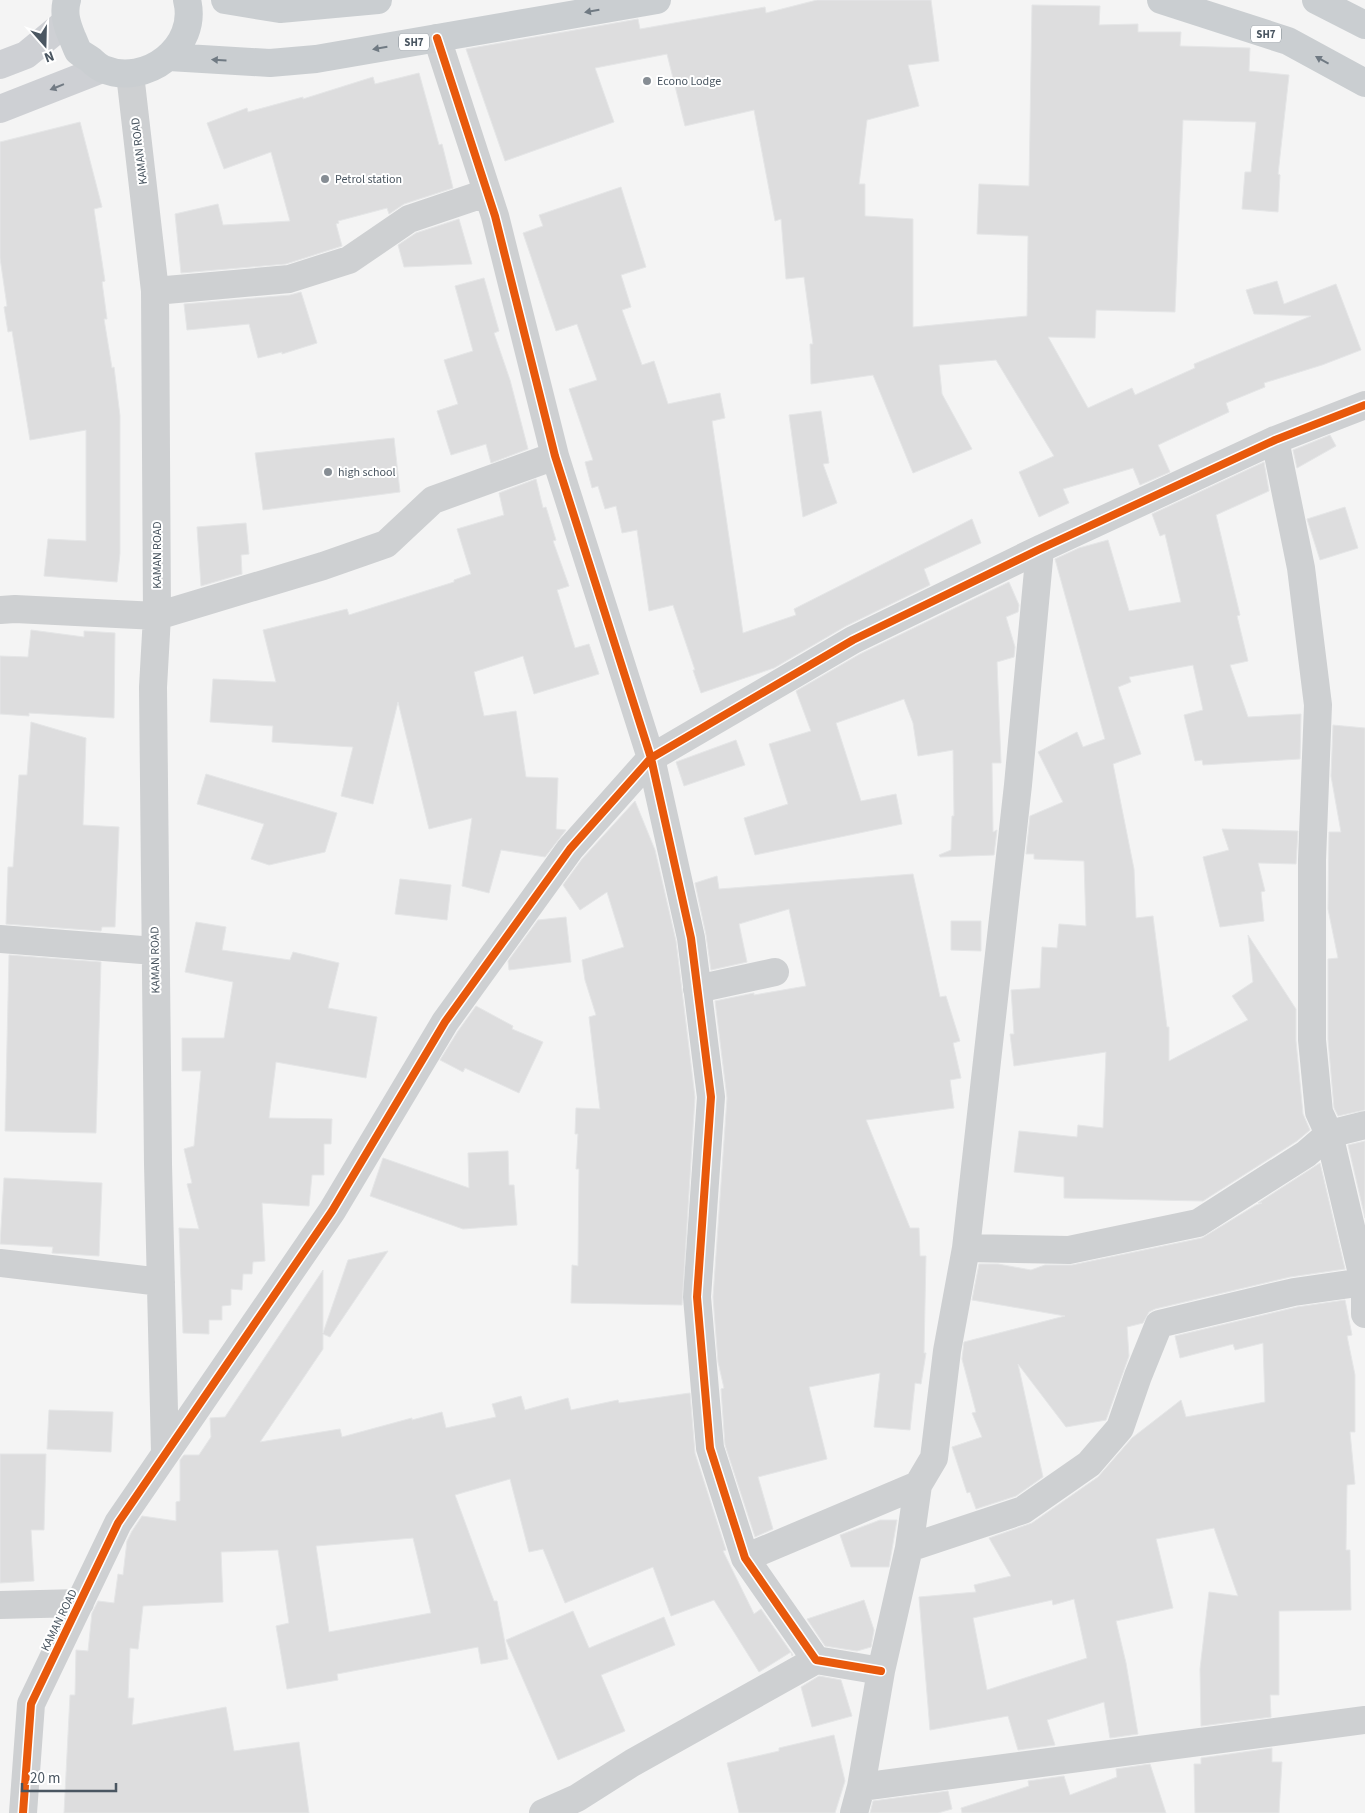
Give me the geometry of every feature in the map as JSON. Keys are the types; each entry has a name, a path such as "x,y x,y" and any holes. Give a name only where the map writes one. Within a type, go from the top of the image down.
{"main road":[{"path":"66,11 78,50 102,69 130,74 151,69 169,57 181,43 188,25 188,0"},
{"path":"225,0 280,9 373,0"},
{"name":"SH7","path":"169,57 270,63 316,59 657,0"},
{"name":"SH7","path":"1161,0 1288,41 1365,83"},
{"path":"1316,0 1365,25"}],"street":[{"path":"0,65 26,55 66,11"},
{"path":"437,38 495,216 555,456 652,758 691,938 711,1097 697,1297 710,1448 745,1558 816,1660"},
{"path":"0,109 102,69"},
{"name":"KAMAN ROAD","path":"24,1813 31,1704 118,1523 165,1452 160,1282 155,951 153,687 157,616 155,291 130,74"},
{"path":"155,291 289,278 350,260 409,219 486,193"},
{"path":"165,1452 332,1211 445,1022 570,849 652,758 853,640 1275,440 1365,405"},
{"path":"1275,440 1301,568 1318,705 1312,860 1312,1040 1320,1112 1329,1134 1365,1282 1365,1314"},
{"path":"0,610 15,609 157,616 323,566 386,544 433,500 555,456"},
{"path":"854,1813 861,1787 881,1671 909,1548 918,1486 934,1458 947,1351 966,1248 1018,785 1040,550"},
{"path":"0,939 155,951"},
{"path":"698,989 775,972"},
{"path":"966,1248 1070,1250 1198,1222 1306,1154 1329,1134 1365,1125"},
{"path":"0,1263 160,1282"},
{"path":"909,1548 1023,1510 1089,1464 1120,1428 1159,1324 1294,1292 1365,1282"},
{"path":"745,1558 918,1486"},
{"path":"0,1604 80,1603"},
{"path":"543,1813 577,1798 632,1763 816,1660 881,1671"},
{"path":"861,1787 1365,1720"}],"building":[{"path":"817,0 931,0 939,61 908,65 919,106 867,120 859,184 865,184 865,216 913,219 913,327 1027,316 1028,236 977,234 979,184 1029,186 1032,5 1100,6 1099,25 1138,24 1138,32 1181,32 1180,46 1250,48 1249,71 1289,75 1278,174 1280,175 1278,212 1242,209 1245,172 1251,172 1256,122 1183,120 1175,312 1096,310 1095,338 1048,337 1088,408 1132,388 1135,395 1195,368 1194,364 1311,316 1254,314 1246,290 1277,281 1284,304 1336,284 1361,350 1322,365 1264,383 1265,387 1226,403 1229,412 1158,445 1170,472 1140,485 1133,468 1063,489 1069,503 1039,517 1019,472 1054,456 996,360 939,365 942,394 972,449 913,473 873,375 811,384 810,344 813,344 804,277 786,279 781,219 775,221 754,110 685,126 667,54 595,68 614,122 505,161 466,49 638,19 640,29 765,7 766,13"},
{"path":"419,73 439,145 442,144 453,188 404,204 389,214 387,208 338,221 339,223 336,224 342,246 286,264 181,273 175,214 218,204 223,225 290,221 271,152 224,169 207,123 247,108 248,112 303,97 303,99 373,77 375,84"},
{"path":"80,122 102,207 94,209 105,281 102,282 107,319 104,319 112,368 114,367 120,416 120,553 117,582 44,576 48,539 86,541 86,430 30,440 12,331 8,332 4,307 7,306 0,258 0,142"},
{"path":"621,187 646,267 621,275 631,307 622,310 642,365 654,361 668,404 720,393 725,418 712,421 743,633 796,615 794,609 972,519 981,543 924,569 930,585 846,626 774,668 701,693 673,605 649,611 637,530 622,533 616,506 605,509 598,486 592,488 585,462 593,460 569,389 597,380 577,324 556,331 523,233 543,226 539,215"},
{"path":"459,219 472,264 404,267 398,245 416,233"},
{"path":"484,278 499,331 494,333 510,380 528,449 491,463 486,444 451,455 437,411 458,404 444,360 473,351 455,286"},
{"path":"301,292 317,343 282,354 282,352 258,358 249,324 187,330 184,304 290,295"},
{"path":"821,411 829,463 823,464 837,503 803,517 789,415"},
{"path":"1330,435 1336,446 1297,468 1293,450"},
{"name":"high school","path":"394,438 400,492 263,510 255,453"},
{"path":"1264,462 1269,491 1216,515 1240,615 1237,616 1248,661 1230,665 1248,717 1301,714 1300,759 1203,765 1202,760 1195,761 1184,715 1203,710 1193,665 1129,677 1131,682 1118,687 1141,754 1113,764 1134,869 1136,918 1153,916 1167,1027 1169,1027 1169,1061 1248,1020 1232,996 1253,982 1248,935 1296,1009 1296,1041 1303,1114 1310,1130 1297,1141 1203,1201 1064,1198 1064,1177 1014,1172 1019,1131 1077,1137 1078,1125 1103,1128 1106,1052 1014,1066 1010,1034 1014,1034 1011,990 1040,988 1042,947 1057,948 1059,924 1086,926 1084,861 1034,859 1034,854 1026,854 1030,816 1063,802 1038,752 1077,732 1083,747 1105,739 1055,559 1079,548 1108,540 1129,611 1181,602 1165,534 1160,536 1152,514"},
{"path":"536,479 543,508 546,507 556,540 553,541 569,586 557,590 575,648 589,644 599,674 534,694 523,656 474,672 484,716 516,711 526,777 558,778 556,829 566,830 545,857 501,850 489,893 462,886 472,818 429,829 398,702 373,804 341,796 353,747 272,742 273,726 210,722 213,679 276,682 263,630 347,609 349,615 454,582 454,580 471,574 457,529 504,515 499,493"},
{"path":"1345,507 1358,548 1320,560 1307,519"},
{"path":"246,523 249,554 241,555 242,574 201,586 197,527"},
{"path":"1009,582 1019,605 1018,612 1006,617 1015,647 1014,657 997,662 1001,763 992,763 993,832 997,830 994,855 940,857 939,855 951,850 952,816 954,816 953,750 918,756 913,723 904,699 836,723 861,801 896,794 902,824 755,855 744,818 788,804 769,744 811,731 796,691 860,654"},
{"path":"31,630 84,637 84,631 115,633 114,718 29,713 29,716 0,714 0,656 28,657"},
{"path":"31,722 86,738 83,825 119,827 115,927 102,927 101,931 6,924 8,867 13,867 19,775 27,775"},
{"path":"1333,725 1365,728 1365,1110 1338,1116 1334,1108 1328,1039 1328,959 1338,958 1328,909 1329,832 1341,832 1331,776"},
{"path":"736,740 745,765 684,786 676,762"},
{"path":"206,774 337,813 325,852 269,865 251,859 264,824 197,804"},
{"path":"635,801 655,850 676,941 695,1097 682,1305 571,1303 572,1265 578,1266 579,1169 576,1169 578,1134 575,1134 576,1108 600,1109 589,1017 596,1015 585,980 582,960 624,947 607,892 580,910 563,885 582,859"},
{"path":"1222,829 1298,831 1296,864 1258,863 1265,891 1261,892 1264,921 1220,927 1203,857 1229,850"},
{"path":"913,874 940,997 946,996 960,1041 953,1043 961,1078 950,1080 954,1108 866,1120 910,1228 919,1228 920,1256 926,1256 924,1353 926,1353 921,1384 915,1383 910,1430 874,1427 880,1373 809,1387 827,1459 758,1477 773,1529 755,1537 725,1445 721,1389 724,1388 718,1362 713,1297 727,1098 715,1001 754,993 754,995 806,986 789,909 739,924 747,962 711,970 695,883 717,876 719,889"},
{"path":"400,879 451,885 447,920 395,914"},
{"path":"566,917 571,962 509,970 508,961 538,920"},
{"path":"951,921 981,921 981,951 951,950"},
{"path":"196,922 226,927 222,950 290,960 293,952 339,963 328,1008 377,1017 366,1078 276,1062 269,1118 332,1119 331,1144 324,1144 324,1175 312,1175 309,1206 262,1203 265,1261 253,1262 252,1274 243,1274 242,1290 231,1289 231,1305 222,1306 222,1320 209,1320 209,1334 183,1333 179,1228 199,1229 187,1184 192,1183 184,1149 194,1146 201,1071 182,1071 182,1038 224,1038 233,982 185,972"},
{"path":"9,955 101,962 96,1133 5,1131"},
{"path":"476,1006 513,1026 512,1029 543,1042 519,1093 465,1068 463,1072 440,1060"},
{"path":"1365,1141 1365,1218 1348,1145"},
{"path":"508,1151 509,1185 514,1185 517,1225 463,1229 370,1196 383,1158 469,1188 468,1153"},
{"path":"1320,1163 1345,1269 1290,1277 1149,1312 1143,1323 1127,1327 1129,1356 1106,1420 1066,1427 1018,1364 1043,1477 1016,1496 976,1509 970,1492 967,1493 952,1447 982,1437 972,1413 976,1412 962,1359 964,1342 1065,1316 972,1300 979,1264 998,1264 1031,1270 1045,1265 1072,1265 1202,1238 1262,1203 1258,1203"},
{"path":"4,1178 102,1183 99,1256 52,1253 53,1247 0,1244"},
{"path":"388,1251 330,1337 323,1334 323,1349 260,1442 340,1429 342,1437 442,1412 446,1428 496,1417 492,1404 521,1396 525,1410 568,1398 571,1410 618,1400 619,1403 690,1393 695,1453 726,1550 723,1551 754,1614 761,1609 791,1652 759,1672 714,1600 671,1616 653,1567 565,1603 543,1549 529,1552 510,1479 455,1495 494,1601 497,1601 508,1659 481,1664 478,1647 337,1674 338,1680 287,1689 276,1626 289,1623 278,1550 221,1552 223,1602 143,1606 138,1649 130,1648 128,1698 134,1698 132,1725 226,1707 234,1751 299,1742 309,1813 64,1813 70,1695 75,1695 76,1650 88,1651 92,1613 98,1601 114,1603 118,1574 123,1575 127,1541 132,1531 142,1516 176,1521 176,1502 180,1501 180,1460 184,1455 199,1455 211,1437 210,1418 225,1417 323,1270 323,1333 348,1260","holes":["413,1538 431,1613 329,1632 316,1546"]},
{"path":"1345,1300 1352,1335 1347,1336 1355,1375 1355,1432 1350,1432 1355,1484 1347,1485 1346,1550 1350,1550 1351,1610 1279,1611 1279,1695 1270,1695 1271,1717 1201,1726 1200,1669 1209,1592 1238,1596 1214,1528 1156,1539 1173,1608 1116,1621 1126,1663 1138,1734 1110,1738 1104,1702 1047,1720 1055,1745 1018,1750 1008,1716 930,1730 919,1597 976,1592 974,1585 1011,1576 989,1538 1032,1523 1098,1477 1132,1438 1181,1400 1186,1417 1265,1402 1263,1343 1235,1350 1233,1344 1180,1358 1175,1336 1297,1307","holes":["1074,1599 1087,1658 987,1690 973,1618 1052,1600 1053,1605"]},
{"path":"49,1410 113,1412 111,1452 47,1449"},
{"path":"0,1454 46,1454 44,1530 31,1530 34,1581 0,1583"},
{"path":"880,1520 897,1520 889,1567 851,1567 840,1535"},
{"path":"864,1600 874,1630 871,1647 857,1651 825,1646 807,1619"},
{"path":"573,1611 589,1648 664,1617 675,1645 601,1675 625,1731 558,1760 506,1640"},
{"path":"819,1676 841,1680 852,1716 812,1727 801,1687"},
{"path":"834,1735 845,1781 835,1813 739,1813 727,1763 779,1751 779,1748"},
{"path":"1272,1748 1272,1762 1282,1762 1279,1813 1195,1813 1194,1764 1201,1764 1201,1758"},
{"path":"1150,1764 1166,1813 962,1813 961,1808 1029,1786 1028,1781 1064,1776 1070,1795 1117,1777 1116,1769"},
{"path":"948,1791 952,1809 938,1813 870,1813 873,1801"}],"cycle path":[{"path":"437,38 495,216 555,456 651,758 691,938 711,1097 697,1297 710,1448 745,1558 816,1660 881,1671"},
{"path":"23,1813 31,1704 118,1523 332,1211 445,1022 570,849 651,758 853,640 1040,549 1275,440 1365,405"}],"place":[{"name":"Econo Lodge","path":"647,81"},
{"name":"Petrol station","path":"325,179"},
{"name":"high school","path":"328,472"}]}
